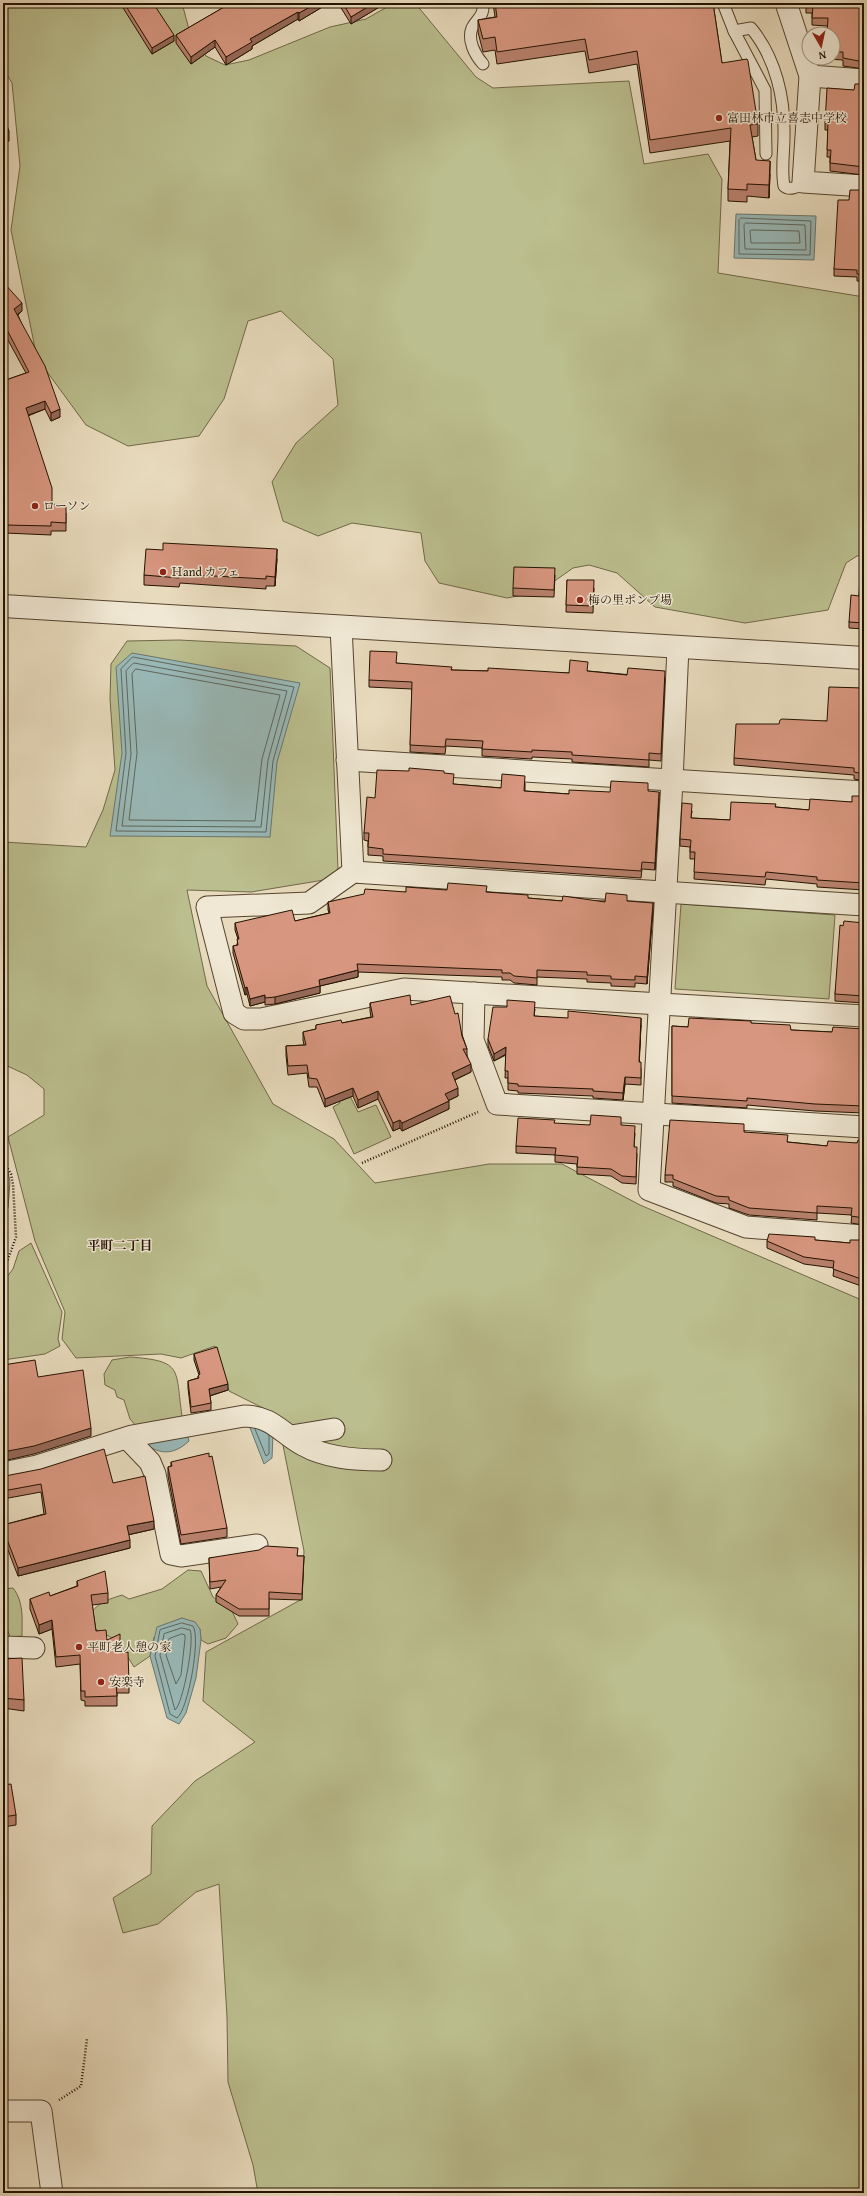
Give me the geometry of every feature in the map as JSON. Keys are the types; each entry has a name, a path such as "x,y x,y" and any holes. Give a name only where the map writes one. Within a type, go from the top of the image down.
{"street":[{"path":"786,3 810,76 803,182 864,186"},
{"path":"810,76 864,80"},
{"path":"3,606 864,658"},
{"path":"341,627 353,872"},
{"path":"678,647 649,1190 746,1227 864,1236"},
{"path":"347,760 864,792"},
{"path":"864,905 353,872 308,903 207,907 234,1013 244,1019 261,1019 404,989 864,1016"},
{"path":"474,993 473,1040 497,1104 864,1127"},
{"path":"3,1473 37,1466 128,1438 244,1416 263,1418 303,1445 321,1453 363,1460 381,1460"},
{"path":"291,1436 334,1429"},
{"path":"128,1438 150,1462 155,1474 171,1554 181,1556 258,1545"},
{"path":"3,1647 34,1648"},
{"path":"3,2112 41,2111 52,2193"}],"lane":[{"path":"482,64 474,54 471,40 472,29 484,12 483,3"},
{"path":"723,3 734,31 765,90 766,154"},
{"path":"734,31 751,28 758,37 780,82 784,125 784,186 792,189 799,186 803,182"}],"path":[{"path":"362,1163 497,1104"},
{"path":"3,1161 11,1174 13,1184 16,1237 8,1262 3,1269"},
{"path":"41,2111 81,2086 87,2039"}],"green space":[{"path":"3,3 182,3 191,37 206,56 225,65 249,60 330,27 366,19 394,3 415,3 476,77 493,88 629,81 644,164 708,154 722,179 718,273 864,297 864,555 857,556 846,563 828,610 745,623 655,607 617,573 589,565 573,568 539,592 507,598 439,583 425,561 421,533 352,523 318,536 283,521 272,482 296,443 338,405 333,359 281,311 248,321 224,399 199,436 128,446 86,425 37,358 11,230 20,166 12,83 3,68"},
{"path":"179,640 296,646 330,668 338,869 324,880 251,892 187,890 207,986 273,1104 334,1139 375,1183 489,1164 562,1164 640,1205 864,1301 864,2193 258,2193 253,2165 228,2082 227,2017 219,1884 196,1892 158,1924 123,1933 113,1898 151,1874 152,1826 195,1781 255,1742 203,1701 206,1652 302,1599 304,1551 277,1415 229,1391 215,1346 181,1358 161,1354 76,1358 62,1339 65,1312 35,1241 8,1137 44,1115 44,1089 27,1075 3,1064 3,842 86,847 103,810 115,770 110,699 111,664 127,641"},
{"path":"681,904 835,915 829,999 675,989"},
{"path":"344,1084 358,1112 376,1105 391,1137 354,1154 333,1107 340,1103 334,1088"},
{"path":"3,1152 10,1181 8,1208 3,1208"},
{"path":"31,1243 62,1312 58,1339 60,1346 45,1354 3,1360 3,1282 13,1269 19,1251"},
{"path":"130,1357 160,1361 174,1370 179,1388 182,1416 170,1423 138,1428 130,1419 124,1400 117,1397 115,1390 105,1385 104,1374 112,1360"},
{"path":"188,1570 201,1571 213,1597 232,1611 238,1624 226,1638 208,1644 201,1640 200,1629 182,1618 170,1623 154,1637 150,1656 134,1667 118,1641 95,1629 85,1621 100,1604 105,1601 122,1595 129,1599 162,1589"},
{"path":"13,1588 17,1593 21,1605 22,1636 10,1637 6,1626 3,1589"}],"water":[{"path":"736,214 816,216 814,260 734,258"},
{"path":"132,653 300,683 277,762 270,837 110,836 122,753 116,667"},
{"path":"247,1420 273,1435 272,1458 264,1464"},
{"path":"187,1432 189,1441 177,1449 166,1452 154,1449 142,1441"},
{"path":"182,1618 195,1622 200,1629 201,1640 196,1678 186,1713 179,1724 167,1718 150,1656 157,1627"}],"building":[{"path":"124,3 153,3 174,35 152,48"},
{"path":"231,3 317,3 250,39 252,42 226,57 215,40 191,57 176,35"},
{"path":"343,3 374,3 351,17"},
{"path":"495,3 713,3 722,63 747,59 748,61 758,124 750,125 756,160 770,161 769,185 747,184 747,190 728,189 731,128 650,140 637,51 589,60 585,39 497,52 495,37 483,39 478,20 497,17"},
{"path":"806,3 864,3 864,62 843,58 843,52 841,52 841,26 828,26 828,18 812,18 813,6 806,5"},
{"path":"855,84 864,84 864,167 830,163 831,150 827,150 828,123 825,123 827,88 854,90"},
{"path":"3,115 9,131 3,134"},
{"path":"850,190 864,190 864,275 857,274 857,270 834,269 838,200 849,200"},
{"path":"3,282 22,303 14,309 45,366 60,409 51,413 45,401 26,408 52,488 52,504 66,505 66,523 51,522 51,526 5,525 7,462 3,463 3,381 29,372 3,322"},
{"path":"163,543 277,549 275,577 266,576 266,579 180,574 179,578 144,575 146,549 163,550"},
{"path":"861,562 864,562 864,623 849,622 851,595 859,596"},
{"path":"514,567 555,568 554,590 513,588"},
{"name":"梅の里ポンプ場","path":"567,580 594,580 593,606 566,605"},
{"path":"370,651 397,652 396,663 452,667 451,670 488,671 488,668 569,673 570,660 588,662 587,671 627,675 628,668 665,671 661,754 649,753 649,760 572,755 572,752 532,750 532,752 482,749 483,741 446,739 445,747 410,745 412,682 369,680"},
{"path":"829,687 864,688 864,774 854,772 854,768 734,758 736,724 779,724 780,720 782,719 827,721"},
{"path":"409,768 444,771 444,773 454,774 453,784 501,788 502,774 525,776 524,791 569,794 569,790 610,792 611,781 648,783 648,791 659,792 655,863 642,862 641,871 383,854 383,849 368,847 369,833 364,833 367,797 375,798 377,770 409,771"},
{"path":"852,796 864,796 864,883 817,880 817,877 766,872 765,877 694,872 695,852 690,852 691,840 680,839 682,803 692,804 691,818 730,820 731,802 776,804 775,807 809,810 810,799 852,802"},
{"path":"448,883 487,886 486,892 528,895 528,898 562,901 563,896 605,902 606,893 627,895 627,901 653,903 647,977 635,976 635,980 611,979 611,976 587,975 587,972 537,970 537,978 514,976 510,973 502,973 502,970 357,964 358,970 319,980 320,986 275,997 265,998 265,995 250,999 247,987 245,988 233,946 238,945 237,939 239,939 235,923 292,910 295,921 330,913 328,902 364,894 365,889 406,892 406,887 447,890"},
{"path":"844,921 864,923 864,996 835,994 840,925 843,926"},
{"path":"410,995 411,1005 450,996 455,1014 458,1013 462,1036 467,1049 463,1049 471,1064 452,1073 458,1088 445,1094 449,1101 402,1123 400,1120 393,1123 378,1091 358,1100 353,1088 325,1099 317,1079 309,1078 307,1065 288,1066 286,1046 306,1045 303,1032 316,1029 316,1025 341,1020 342,1023 373,1017 370,1003"},
{"path":"507,1000 535,1002 534,1016 568,1018 568,1011 641,1018 639,1062 641,1062 641,1078 625,1077 623,1093 593,1091 593,1089 518,1086 518,1084 508,1083 508,1071 505,1071 506,1047 494,1054 488,1039 493,1007 507,1007"},
{"path":"689,1018 751,1021 751,1023 790,1025 791,1030 832,1032 833,1027 864,1029 864,1106 815,1104 747,1098 747,1101 672,1096 672,1026 688,1027"},
{"path":"591,1115 621,1117 621,1125 635,1126 634,1147 637,1147 636,1177 622,1176 611,1169 577,1167 578,1157 555,1155 556,1148 516,1146 518,1118 555,1120 554,1123 590,1125"},
{"path":"670,1120 744,1124 744,1132 788,1135 787,1142 827,1146 828,1141 857,1143 858,1140 864,1140 864,1218 851,1216 852,1208 817,1206 817,1213 749,1208 729,1200 729,1197 716,1196 673,1179 673,1175 665,1175"},
{"path":"769,1234 815,1237 815,1240 850,1243 850,1240 864,1240 864,1280 833,1269 834,1261 804,1257 767,1241"},
{"path":"217,1347 228,1384 209,1389 211,1403 191,1407 188,1381 199,1378 198,1376 200,1374 194,1354"},
{"path":"35,1360 38,1377 83,1370 91,1428 34,1446 3,1452 3,1365"},
{"path":"104,1449 113,1483 145,1476 154,1521 127,1526 130,1540 18,1568 3,1529 3,1525 46,1514 41,1484 3,1491 3,1476 41,1469"},
{"path":"209,1453 209,1457 212,1456 227,1528 181,1535 168,1467 172,1466 171,1462"},
{"path":"266,1546 298,1548 297,1556 304,1556 302,1594 269,1592 269,1609 239,1609 216,1595 226,1580 210,1582 209,1558 259,1550"},
{"path":"105,1571 108,1593 91,1595 96,1631 106,1630 107,1640 120,1634 120,1653 128,1652 129,1683 116,1684 117,1696 85,1697 85,1691 81,1691 80,1655 56,1657 52,1620 39,1625 30,1599 49,1592 50,1596 78,1586 77,1581"},
{"path":"22,1658 24,1700 3,1698 3,1659"},
{"path":"11,1784 16,1815 3,1817 3,1785"}],"place":[{"name":"富田林市立喜志中学校","path":"719,118"},
{"name":"ローソン","path":"35,506"},
{"name":"Ｈand カフェ","path":"163,572"},
{"name":"梅の里ポンプ場","path":"580,600"},
{"name":"平町老人憩の家","path":"79,1647"},
{"name":"安楽寺","path":"101,1682"}],"district":[{"name":"平町二丁目","path":"120,1245"}]}
